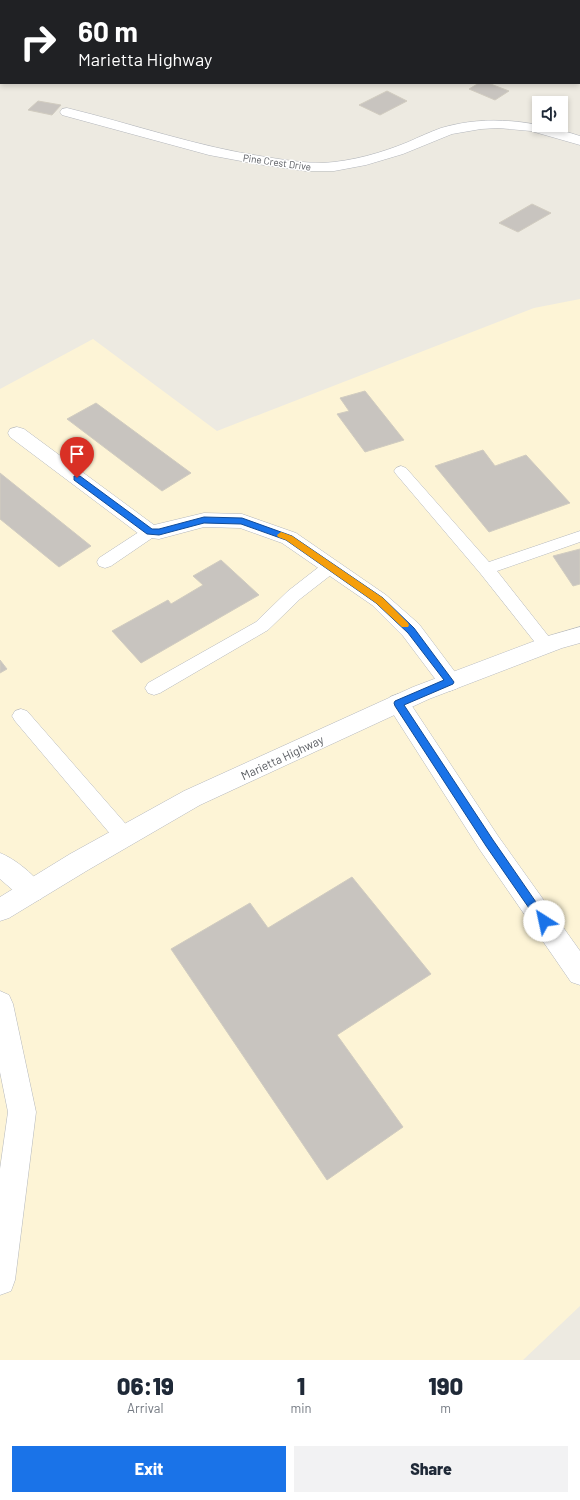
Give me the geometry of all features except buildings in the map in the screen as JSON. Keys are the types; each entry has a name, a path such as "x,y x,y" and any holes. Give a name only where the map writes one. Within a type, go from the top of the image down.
{"street":[{"name":"Pine Crest Drive","path":"67,112 161,138 241,157 287,165 322,167 348,166 373,160 446,131 486,123 540,128 580,141"},
{"path":"17,433 150,532 159,532 204,520 242,521 289,538 380,600 406,626 450,682"},
{"name":"Marietta Highway","path":"0,910 124,836 192,798 398,703 450,682 580,635"},
{"path":"398,703 489,843 580,973"},
{"path":"0,864 32,891"},
{"path":"0,1005 22,1112 0,1280"}],"lane":[{"path":"401,471 486,569 547,646"},
{"path":"105,562 150,532"},
{"path":"486,569 580,536"},
{"path":"154,688 262,626 294,595 330,567"},
{"path":"21,716 124,836"}],"shaded area":[{"path":"580,299 580,1306 523,1360 0,1360 0,389 93,339 217,431 534,308"}],"slow traffic":[{"path":"281,535 289,538 380,600 405,625"}],"route":[{"path":"77,478 150,532 159,532 204,520 242,521 289,538 380,600 411,630 450,682 398,703 489,843 544,921"}]}
